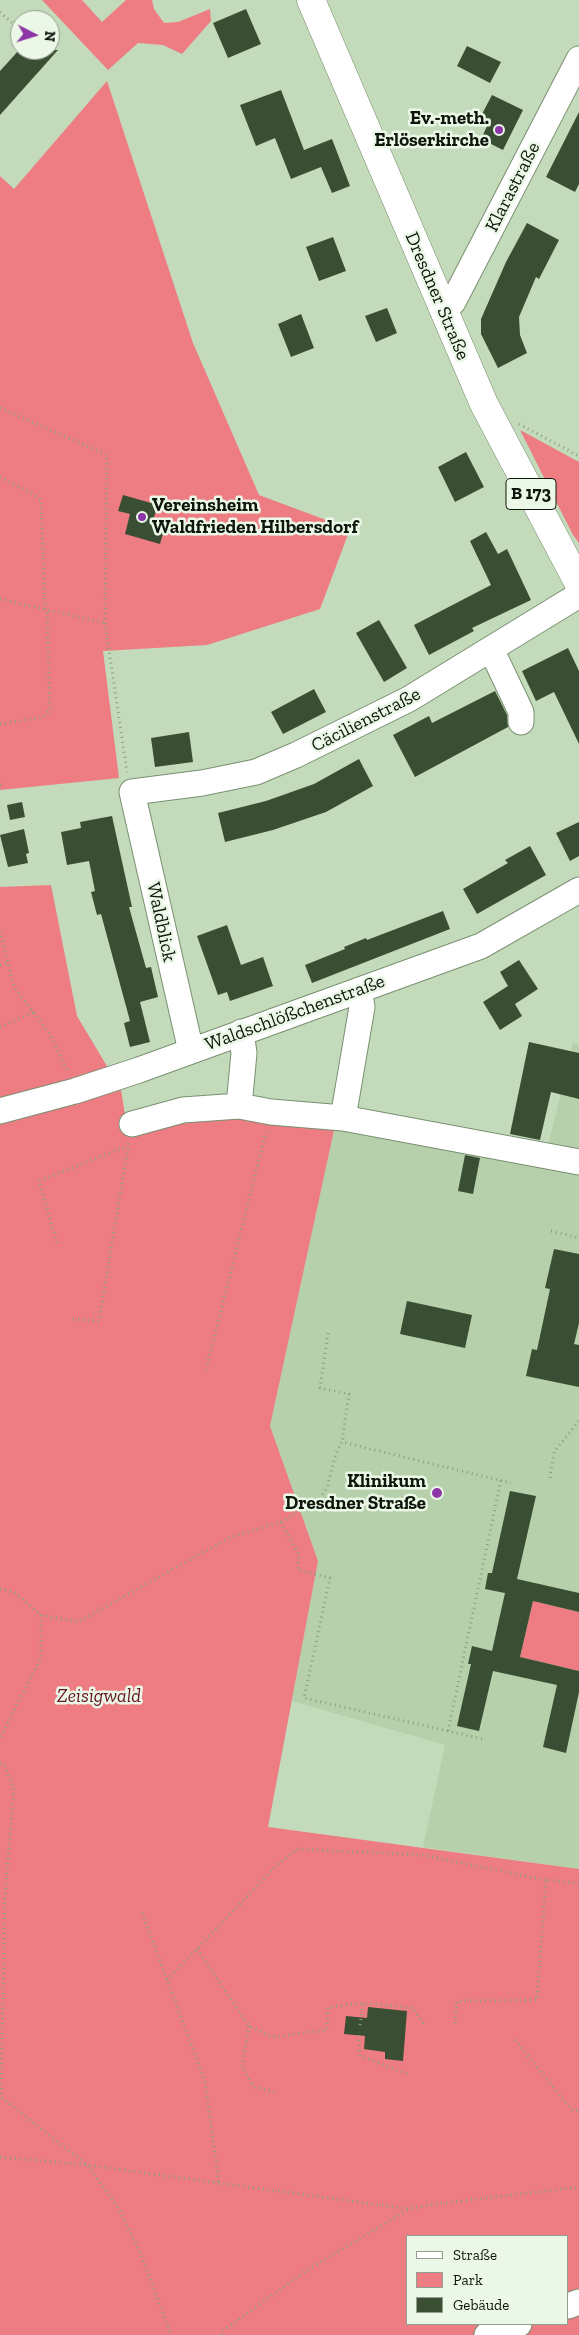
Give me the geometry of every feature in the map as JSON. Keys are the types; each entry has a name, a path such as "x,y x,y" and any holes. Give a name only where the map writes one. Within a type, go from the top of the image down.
{"main road":[{"name":"Dresdner Straße","path":"311,0 484,404 579,584"}],"street":[{"name":"Klarastraße","path":"443,312 453,302 576,71"},
{"name":"Cäcilienstraße","path":"132,792 202,783 256,772 409,699 579,595"},
{"path":"491,649 521,712 520,722"},
{"name":"Waldblick","path":"132,792 191,1051"},
{"name":"Waldschlößchenstraße","path":"0,1111 75,1091 481,946 579,890"},
{"path":"343,1118 362,1007 359,990"},
{"path":"239,1106 244,1053 241,1032"},
{"path":"130,1135 183,1110 239,1106 272,1112 343,1118 579,1162"},
{"path":"488,2335 516,2325"}],"path":[{"path":"0,12 10,21"},
{"path":"0,408 107,455 105,623 125,764 132,792"},
{"path":"518,423 579,456"},
{"path":"0,477 36,495 42,501 50,709 43,717 0,724"},
{"path":"0,599 105,623"},
{"path":"0,931 14,986 34,1012 61,1054 75,1091"},
{"path":"0,964 7,963"},
{"path":"0,1027 34,1012"},
{"path":"206,1370 272,1112"},
{"path":"57,1243 39,1181 130,1135"},
{"path":"73,1320 99,1321 130,1135"},
{"path":"551,1231 579,1238"},
{"path":"0,1589 14,1592 41,1615 78,1622 231,1537 281,1522 319,1499 327,1488 336,1454 342,1442 349,1394 320,1388 328,1333"},
{"path":"550,1478 554,1452 579,1421"},
{"path":"342,1442 512,1482"},
{"path":"448,1731 501,1480"},
{"path":"281,1522 299,1555 298,1570 330,1578 304,1698 483,1739"},
{"path":"0,1738 41,1658 41,1615"},
{"path":"0,1763 4,1765 14,1788 4,1896 0,2098 87,2164 118,2207 140,2252 171,2335"},
{"path":"167,1980 275,1867 297,1849 422,1855 546,1880 579,1883"},
{"path":"455,2023 457,2001 537,2000 546,1880"},
{"path":"142,1913 206,2081 219,2183"},
{"path":"196,1949 249,2026 272,2037 327,2030 328,2007 364,2003 413,2008 424,2024"},
{"path":"360,2025 364,2003"},
{"path":"249,2026 242,2067 254,2087 274,2092"},
{"path":"359,2035 360,2056 410,2075"},
{"path":"515,2040 573,2111 579,2110"},
{"path":"0,2157 87,2164 409,2209 435,2204 579,2187"},
{"path":"220,2335 221,2332 306,2272 409,2209"}],"shaded area":[{"name":"Klinikum Dresdner Straße","path":"573,1043 579,1044 579,1869 423,1847 445,1745 292,1701 318,1561 270,1426 336,1121 547,1150"}],"green space":[{"path":"42,0 82,0 102,22 126,0 152,0 154,9 164,23 178,22 210,9 211,21 182,54 163,45 138,43 108,70 60,19 60,10 51,10"},
{"path":"107,81 193,343 259,495 350,529 320,609 207,645 103,651 119,778 0,790 0,176 14,189"},
{"path":"520,430 579,462 579,543 573,535"},
{"path":"51,885 77,1016 108,1068 0,1099 0,887"},
{"name":"Zeisigwald","path":"121,1090 127,1127 205,1112 336,1121 270,1426 318,1561 268,1827 579,1869 579,2335 0,2335 0,1121"},
{"path":"533,1601 579,1612 579,1671 520,1657"}],"building":[{"path":"246,9 261,44 228,58 213,23"},
{"path":"467,46 501,62 490,83 457,66"},
{"path":"10,60 49,60 0,115 0,71"},
{"path":"281,90 304,150 332,139 350,186 332,193 321,167 291,179 275,138 256,146 240,105"},
{"name":"Ev.-meth. Erlöserkirche","path":"492,95 523,110 503,150 481,139 489,122 483,118 484,115 482,114"},
{"path":"579,112 579,184 575,192 546,177"},
{"path":"527,223 559,240 539,279 536,277 519,317 520,335 527,353 498,368 481,334 481,319 506,262"},
{"path":"333,237 346,271 319,281 306,247"},
{"path":"387,308 397,333 376,342 365,316"},
{"path":"301,314 314,348 291,357 278,324"},
{"path":"466,452 484,487 455,502 438,467"},
{"name":"Vereinsheim Waldfrieden Hilbersdorf","path":"123,495 158,505 153,520 166,523 160,544 125,534 130,514 118,511"},
{"path":"486,532 498,554 507,549 531,600 472,628 474,631 429,655 414,625 491,585 470,541"},
{"path":"379,620 407,668 384,682 356,633"},
{"path":"568,648 579,671 579,744 554,692 536,701 522,671"},
{"path":"314,689 326,712 283,734 271,712"},
{"path":"495,691 507,715 508,727 415,777 393,735 429,716 432,723"},
{"path":"189,732 193,762 155,767 151,738"},
{"path":"359,759 373,786 326,812 273,830 225,842 218,813 266,801 314,784"},
{"path":"22,802 25,817 10,820 7,805"},
{"path":"112,816 132,907 129,907 146,968 151,967 158,997 140,1002 150,1042 130,1047 124,1023 130,1021 101,914 97,915 91,892 95,891 89,861 67,865 61,832 81,828 80,822"},
{"path":"579,822 579,856 570,861 556,833"},
{"path":"24,829 29,853 26,854 28,863 8,867 0,835"},
{"path":"530,846 546,875 477,914 463,889 508,863 505,860"},
{"path":"443,911 450,929 312,983 305,965 345,949 344,947 366,938 367,940"},
{"path":"227,925 241,965 263,957 273,986 230,1001 227,992 218,995 197,936"},
{"path":"519,960 538,989 515,1004 522,1016 500,1030 483,1002 508,986 500,972"},
{"path":"529,1042 579,1053 579,1099 551,1092 540,1140 510,1134"},
{"path":"465,1155 480,1158 473,1194 458,1191"},
{"path":"554,1249 579,1254 579,1323 574,1344 579,1345 579,1387 526,1376 532,1349 537,1350 550,1289 545,1288"},
{"path":"407,1301 472,1315 465,1348 400,1334"},
{"path":"510,1491 536,1496 517,1579 579,1593 579,1612 533,1601 520,1657 579,1671 579,1692 566,1753 543,1747 557,1685 493,1671 479,1731 457,1726 471,1664 468,1664 472,1646 492,1651 505,1593 485,1589 488,1573 492,1573"},
{"path":"368,2007 407,2011 403,2061 385,2059 385,2052 364,2049 365,2036 344,2034 346,2016 367,2018"}],"place":[{"name":"Ev.-meth. Erlöserkirche","path":"499,130"},
{"name":"Vereinsheim Waldfrieden Hilbersdorf","path":"142,517"},
{"name":"Klinikum Dresdner Straße","path":"437,1493"}]}
